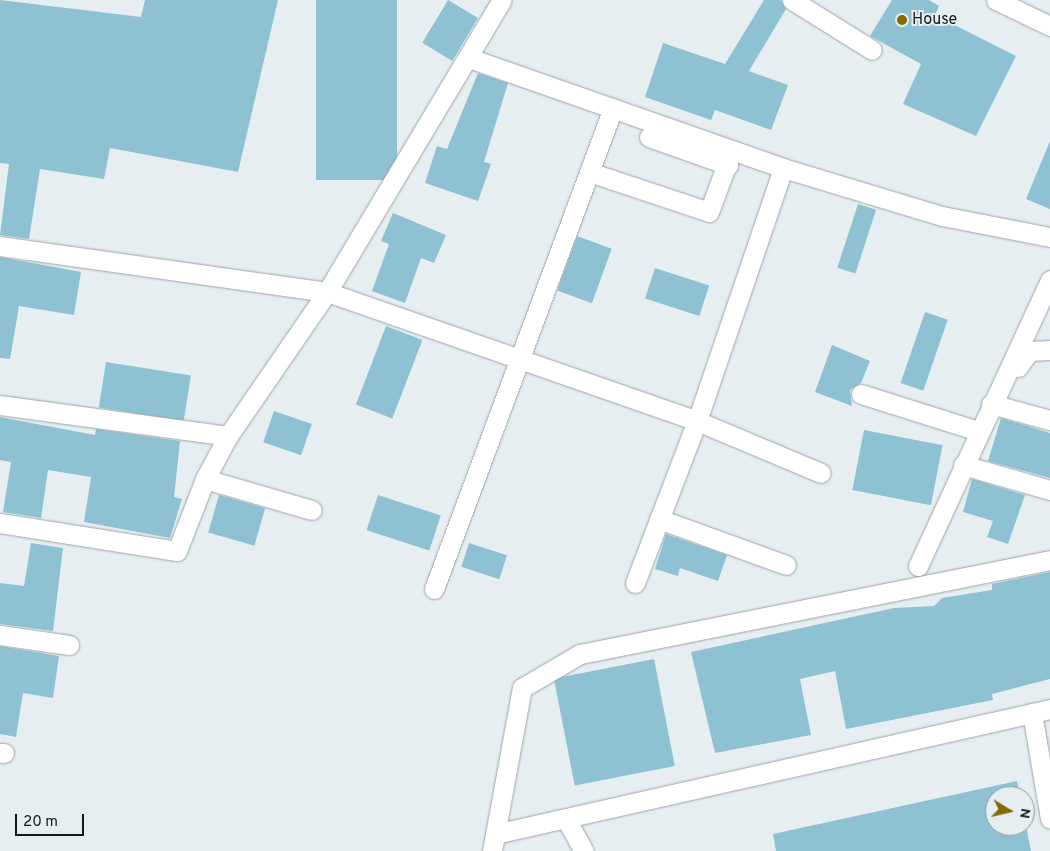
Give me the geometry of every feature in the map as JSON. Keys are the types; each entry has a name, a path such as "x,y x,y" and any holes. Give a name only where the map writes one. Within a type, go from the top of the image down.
{"street":[{"path":"0,523 177,551 205,479 228,436 327,292 469,58 502,0"},
{"path":"792,0 872,50"},
{"path":"996,0 1048,20"},
{"path":"469,58 613,108 730,158"},
{"path":"434,589 517,361 613,108"},
{"path":"649,137 730,158 783,168 942,216 1050,237"},
{"path":"588,172 709,212 730,158"},
{"path":"635,583 697,421 783,168"},
{"path":"0,246 327,292 517,361 697,421 821,472"},
{"path":"918,566 978,431 1050,280"},
{"path":"1009,364 1021,368 1029,351 1050,350"},
{"path":"860,394 978,431"},
{"path":"991,404 1050,420"},
{"path":"0,405 228,436"},
{"path":"963,465 1050,490"},
{"path":"205,479 312,510"},
{"path":"659,520 786,565"},
{"path":"1050,560 580,654 522,688 494,842 566,819 1050,709"},
{"path":"0,635 68,645"},
{"path":"1032,713 1050,818"},
{"path":"566,819 584,851"}],"building":[{"path":"0,0 141,17 145,0 278,0 238,172 110,148 104,179 40,169 29,239 0,235 9,164 0,163"},
{"path":"316,0 397,0 397,180 316,180"},
{"path":"448,0 478,18 452,61 422,43"},
{"path":"764,0 781,0 786,9 749,71 788,85 771,130 715,110 711,120 645,97 663,43 725,64"},
{"path":"892,0 929,0 939,6 935,15 1016,56 976,136 903,104 921,64 870,36"},
{"path":"478,73 508,83 484,162 491,164 478,201 425,183 437,146 447,149"},
{"path":"1050,141 1050,209 1026,199"},
{"path":"858,204 876,210 855,274 837,268"},
{"path":"393,213 446,235 434,263 421,258 405,303 372,291 389,244 381,241"},
{"path":"577,236 612,249 592,303 557,291"},
{"path":"0,257 81,272 74,315 19,306 10,359 0,358"},
{"path":"655,268 709,286 699,316 645,298"},
{"path":"925,312 948,320 923,391 901,383"},
{"path":"386,326 422,340 392,418 356,404"},
{"path":"832,345 870,361 861,383 850,390 852,406 815,392"},
{"path":"106,362 191,375 184,421 99,407"},
{"path":"274,411 312,424 301,455 263,442"},
{"path":"0,417 95,435 96,429 180,441 174,497 182,499 170,538 84,522 91,477 48,470 41,518 3,512 11,462 0,460"},
{"path":"1001,418 1050,433 1050,478 988,461"},
{"path":"864,430 943,445 931,505 852,490"},
{"path":"972,479 1025,495 1008,544 987,537 993,521 963,512"},
{"path":"219,495 265,508 254,546 208,532"},
{"path":"378,495 441,515 429,551 367,530"},
{"path":"666,534 727,555 718,581 680,568 678,576 655,569"},
{"path":"31,543 63,548 53,631 0,624 0,583 24,586"},
{"path":"469,543 507,555 499,579 461,567"},
{"path":"1050,572 1050,679 992,694 993,700 846,729 835,671 800,679 811,735 715,753 691,652 894,608 934,606 942,598 992,590 992,584"},
{"path":"0,646 59,656 53,698 23,693 16,737 0,734"},
{"path":"654,659 675,766 575,785 554,678"},
{"path":"1017,781 1018,786 994,786"},
{"path":"985,788 985,836 1028,836 1031,851 776,851 773,834"}],"place":[{"name":"House","path":"902,20"}]}
